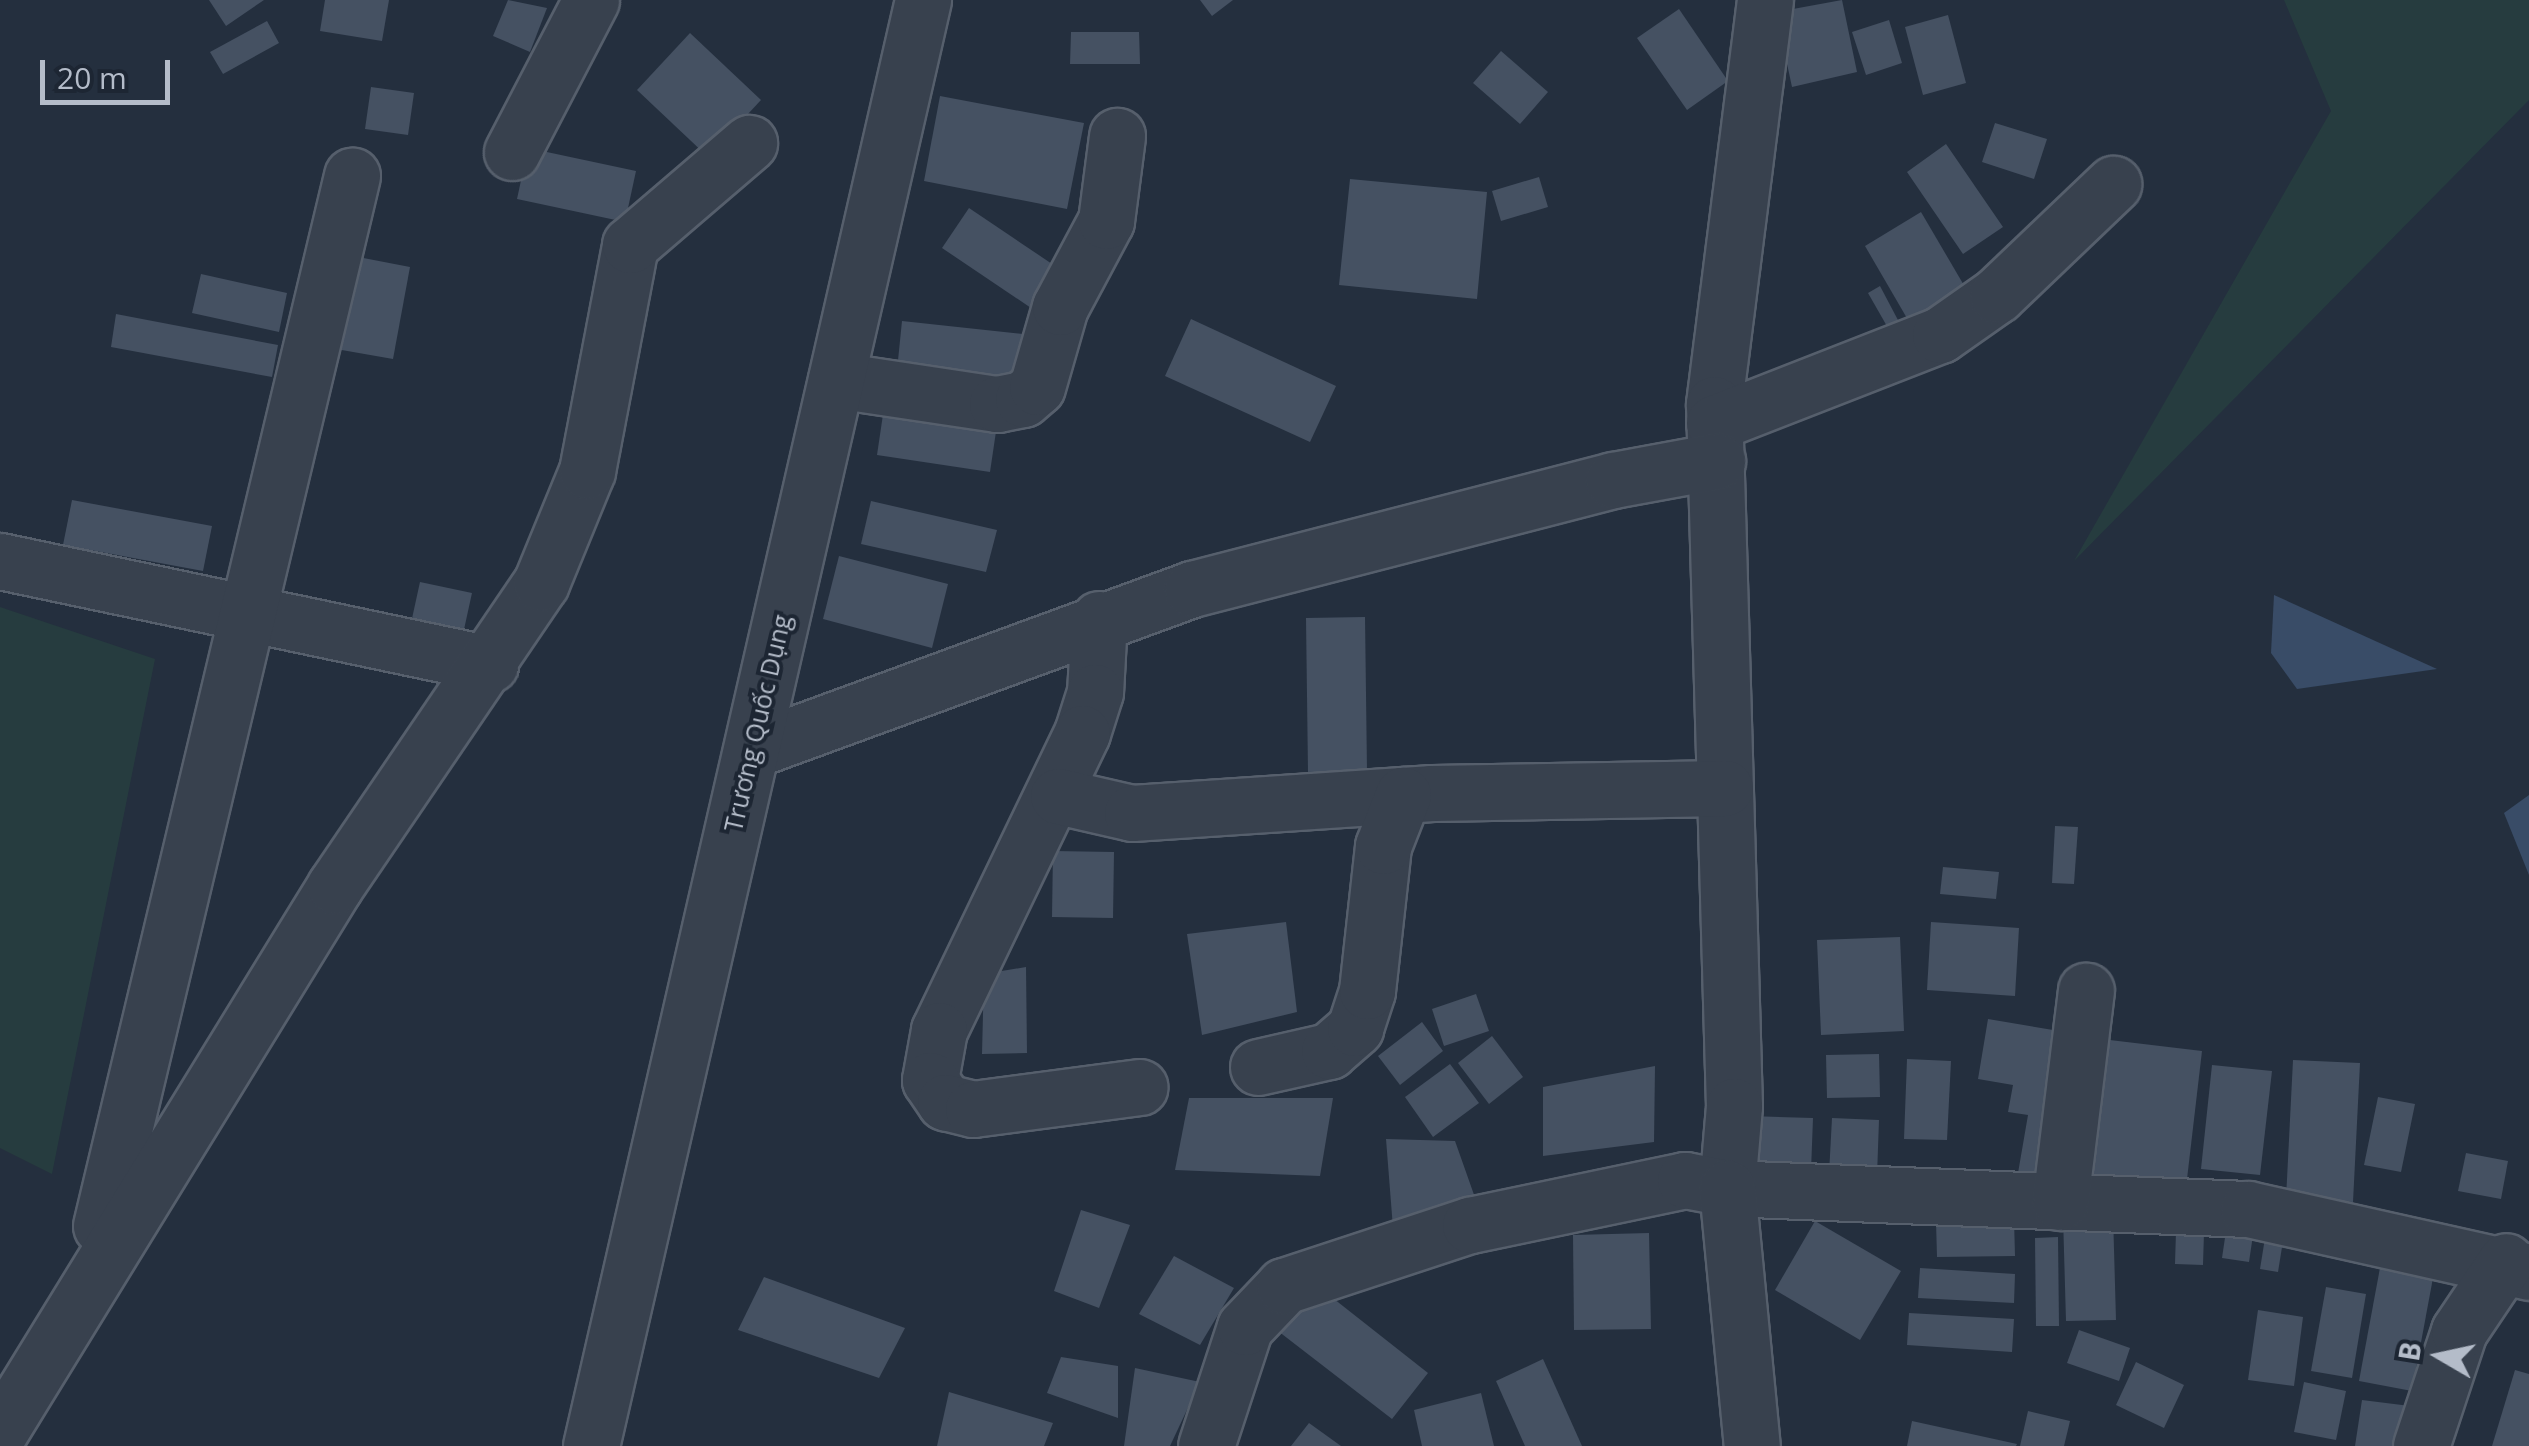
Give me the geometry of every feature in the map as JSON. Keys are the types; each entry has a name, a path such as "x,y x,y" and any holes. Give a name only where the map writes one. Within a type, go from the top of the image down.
{"street":[{"path":"512,152 590,0"},
{"name":"Trương Quốc Dụng","path":"591,1446 923,0"},
{"path":"1752,1446 1727,1188 1734,1106 1716,442 1765,0"},
{"path":"836,380 997,404 1023,399 1037,386 1060,307 1106,220 1117,136"},
{"path":"0,1432 324,902 490,664 541,583 578,501 630,245 749,142"},
{"path":"86,1292 352,176"},
{"path":"752,750 1099,619 1716,442 1940,334 1997,295 2113,184"},
{"path":"0,560 490,664"},
{"path":"1099,619 1094,692 1058,796 938,1030 930,1080 945,1102 973,1109 1140,1087"},
{"path":"1058,796 1132,812 1403,795 1725,788"},
{"path":"1258,1067 1328,1050 1355,1028 1367,991 1383,846 1403,795"},
{"path":"2060,1202 2086,991"},
{"path":"1206,1446 1245,1327 1310,1271 1607,1190 1685,1180 1727,1188 2248,1209 2518,1266"},
{"path":"2421,1446 2459,1331 2518,1266"}],"green space":[{"path":"2284,0 2529,0 2529,100 2074,561 2331,111"},
{"path":"0,607 155,659 52,1174 0,1148"}],"water":[{"path":"2274,595 2437,669 2297,689 2271,653"},
{"path":"2529,795 2529,875 2504,813"}],"building":[{"path":"209,0 264,0 226,26"},
{"path":"325,0 389,0 382,41 320,31"},
{"path":"508,0 547,8 530,52 493,36"},
{"path":"1200,0 1233,0 1212,16"},
{"path":"1842,0 1857,72 1792,87 1776,12"},
{"path":"1679,9 1728,81 1687,110 1637,38"},
{"path":"1948,15 1966,83 1923,95 1905,27"},
{"path":"1889,20 1902,63 1866,75 1852,32"},
{"path":"267,21 279,43 223,74 210,52"},
{"path":"1071,32 1139,32 1140,64 1070,64"},
{"path":"690,33 761,100 708,157 637,90"},
{"path":"1501,51 1548,92 1520,124 1473,83"},
{"path":"371,87 414,93 408,135 365,129"},
{"path":"940,96 1084,123 1067,209 924,181"},
{"path":"1995,123 2047,139 2034,179 1982,162"},
{"path":"1946,144 2003,227 1963,254 1907,172"},
{"path":"528,148 636,171 625,222 517,199"},
{"path":"1539,177 1548,207 1501,221 1492,191"},
{"path":"1350,179 1487,192 1477,299 1339,285"},
{"path":"969,208 1061,270 1034,310 942,248"},
{"path":"1921,212 1972,299 1915,332 1865,246"},
{"path":"353,256 410,267 393,359 336,349"},
{"path":"201,274 287,293 279,332 192,313"},
{"path":"1880,286 1899,322 1888,328 1868,293"},
{"path":"116,314 278,345 272,377 111,347"},
{"path":"1191,319 1336,386 1310,442 1165,376"},
{"path":"902,321 1023,334 1016,392 896,380"},
{"path":"885,401 998,418 990,472 877,455"},
{"path":"72,500 212,526 203,571 63,545"},
{"path":"871,501 997,530 986,572 861,544"},
{"path":"839,556 948,584 932,648 823,619"},
{"path":"420,582 472,593 463,634 411,623"},
{"path":"1365,617 1367,771 1308,772 1306,618"},
{"path":"2055,826 2078,827 2074,884 2052,883"},
{"path":"1053,851 1114,852 1113,918 1052,917"},
{"path":"1943,867 1999,872 1996,899 1940,894"},
{"path":"1286,922 1297,1012 1202,1035 1187,934"},
{"path":"1931,922 2019,928 2015,996 1927,990"},
{"path":"1900,937 1904,1031 1821,1035 1817,940"},
{"path":"1026,967 1027,1053 982,1054 984,974"},
{"path":"1476,994 1489,1031 1444,1046 1432,1009"},
{"path":"1988,1019 2077,1034 2053,1178 2018,1173 2028,1115 2008,1112 2013,1085 1978,1079"},
{"path":"1422,1022 1443,1051 1400,1085 1378,1056"},
{"path":"1492,1036 1523,1077 1489,1104 1458,1063"},
{"path":"2093,1038 2202,1051 2187,1179 2077,1183"},
{"path":"1879,1054 1880,1097 1827,1098 1826,1055"},
{"path":"1907,1059 1951,1061 1947,1140 1904,1139"},
{"path":"2293,1060 2360,1063 2353,1202 2286,1199"},
{"path":"1450,1064 1479,1103 1433,1137 1405,1097"},
{"path":"2212,1065 2272,1071 2260,1175 2201,1169"},
{"path":"1655,1066 1654,1142 1543,1156 1543,1087"},
{"path":"2378,1097 2415,1104 2401,1172 2364,1165"},
{"path":"1189,1098 1333,1098 1320,1176 1175,1170"},
{"path":"1749,1116 1813,1118 1811,1171 1747,1167"},
{"path":"1832,1118 1879,1120 1877,1176 1829,1174"},
{"path":"1386,1139 1455,1141 1478,1206 1393,1228"},
{"path":"2466,1153 2508,1161 2501,1199 2458,1191"},
{"path":"1081,1210 1130,1225 1099,1308 1054,1291"},
{"path":"2113,1214 2116,1320 2066,1321 2063,1216"},
{"path":"2014,1219 2015,1256 1937,1257 1936,1221"},
{"path":"1815,1221 1901,1271 1860,1340 1775,1290"},
{"path":"2176,1231 2204,1232 2203,1265 2175,1264"},
{"path":"2226,1231 2253,1235 2249,1262 2222,1258"},
{"path":"1649,1233 1651,1329 1574,1330 1573,1235"},
{"path":"2058,1237 2059,1326 2036,1326 2035,1238"},
{"path":"2265,1238 2283,1241 2278,1272 2260,1269"},
{"path":"1174,1256 1234,1288 1200,1345 1139,1314"},
{"path":"2382,1257 2435,1267 2412,1391 2359,1381"},
{"path":"1920,1268 2015,1274 2014,1303 1918,1298"},
{"path":"764,1277 905,1328 879,1378 738,1330"},
{"path":"1315,1284 1428,1373 1392,1419 1278,1331"},
{"path":"2326,1287 2366,1294 2352,1378 2311,1371"},
{"path":"2258,1310 2303,1317 2294,1386 2248,1380"},
{"path":"1909,1313 2014,1319 2012,1352 1907,1345"},
{"path":"2079,1330 2130,1348 2119,1381 2067,1363"},
{"path":"1061,1357 1118,1366 1118,1418 1047,1393"},
{"path":"1543,1359 1582,1446 1525,1446 1496,1381"},
{"path":"2136,1362 2184,1385 2164,1428 2116,1405"},
{"path":"1135,1368 1200,1382 1170,1446 1124,1446"},
{"path":"2515,1370 2529,1374 2529,1446 2492,1446"},
{"path":"2304,1382 2346,1391 2336,1440 2294,1432"},
{"path":"949,1392 1053,1423 1044,1446 937,1446"},
{"path":"1481,1393 1494,1446 1422,1446 1414,1410"},
{"path":"2362,1400 2410,1406 2405,1446 2355,1446"},
{"path":"2028,1411 2070,1421 2064,1446 2020,1446"},
{"path":"1912,1421 2017,1444 1907,1446"},
{"path":"1309,1423 1341,1446 1291,1446"}]}
